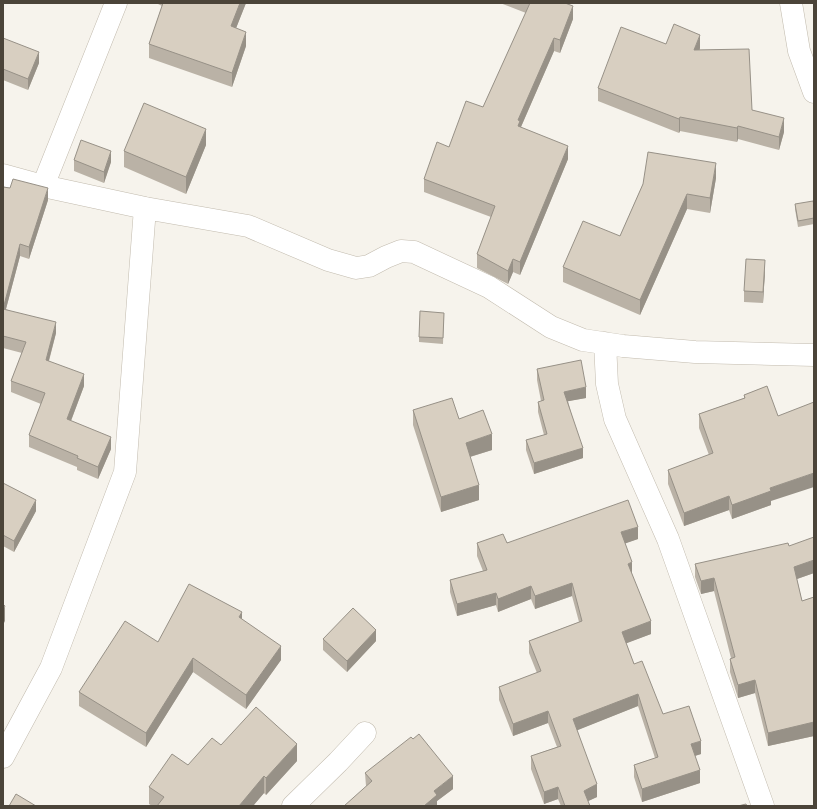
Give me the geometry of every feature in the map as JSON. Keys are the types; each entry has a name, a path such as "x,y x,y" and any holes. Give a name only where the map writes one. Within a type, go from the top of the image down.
{"street":[{"path":"43,186 116,3"},
{"path":"791,3 799,51 814,92"},
{"path":"3,175 43,186 145,208 248,226 328,260 356,268 369,266 401,251 414,252 489,287 551,327 583,340 623,346 695,352 814,355"},
{"path":"3,757 51,668 125,472 145,208"},
{"path":"605,343 607,384 615,419 668,539 763,806"},
{"path":"293,806 365,733"}],"building":[{"path":"163,3 240,3 231,26 246,32 232,73 149,44"},
{"path":"530,3 565,3 573,6 560,40 554,38 518,120 520,121 518,126 568,146 520,262 513,259 508,271 477,254 495,206 424,179 437,142 449,147 466,101 483,107"},
{"path":"674,24 700,35 694,50 749,49 752,110 784,118 779,137 738,126 737,128 680,117 679,119 598,88 621,27 666,44"},
{"path":"3,38 39,52 28,79 3,69"},
{"path":"144,103 206,129 186,177 124,151"},
{"path":"81,140 111,151 104,172 74,160"},
{"path":"648,152 716,163 710,198 687,194 640,300 563,267 583,221 620,236 643,184"},
{"path":"13,179 48,188 29,247 20,244 3,309 3,187 10,188"},
{"path":"813,201 814,218 798,221 795,204"},
{"path":"746,259 765,260 763,292 744,291"},
{"path":"3,309 56,322 46,360 84,374 67,419 111,437 98,467 77,458 78,456 29,435 45,393 11,381 26,342 3,336"},
{"path":"420,311 444,313 443,338 419,337"},
{"path":"581,360 586,387 564,392 583,448 534,463 526,440 547,434 538,402 544,400 537,369"},
{"path":"767,386 778,416 814,402 814,473 770,488 771,491 732,505 729,496 684,513 668,470 713,453 699,414 745,398 744,395"},
{"path":"452,398 459,419 483,410 492,434 466,443 479,485 441,497 413,410"},
{"path":"3,483 36,500 14,541 3,535"},
{"path":"628,500 638,527 621,532 632,562 628,564 651,621 622,632 634,664 642,661 663,714 689,706 701,741 691,744 700,770 642,789 634,765 658,757 638,694 573,719 597,784 584,791 590,806 565,806 558,787 544,792 531,756 561,746 548,711 513,724 499,687 541,671 529,641 582,621 572,583 535,596 531,586 498,599 496,593 457,604 450,580 487,570 477,543 503,534 507,543"},
{"path":"814,537 814,560 794,567 802,601 814,597 814,722 768,733 755,680 738,685 730,659 735,657 714,578 701,581 695,564 788,543 789,546"},
{"path":"189,584 242,612 239,617 281,646 246,695 193,658 146,733 79,692 125,621 158,642"},
{"path":"353,608 376,630 347,661 323,639"},
{"path":"256,707 297,744 266,778 264,776 239,806 157,806 164,797 149,787 172,754 188,765 212,738 221,745"},
{"path":"419,734 453,776 434,791 437,795 424,806 344,806 372,781 365,773 411,737 413,739"},
{"path":"16,794 36,806 9,806"}]}
